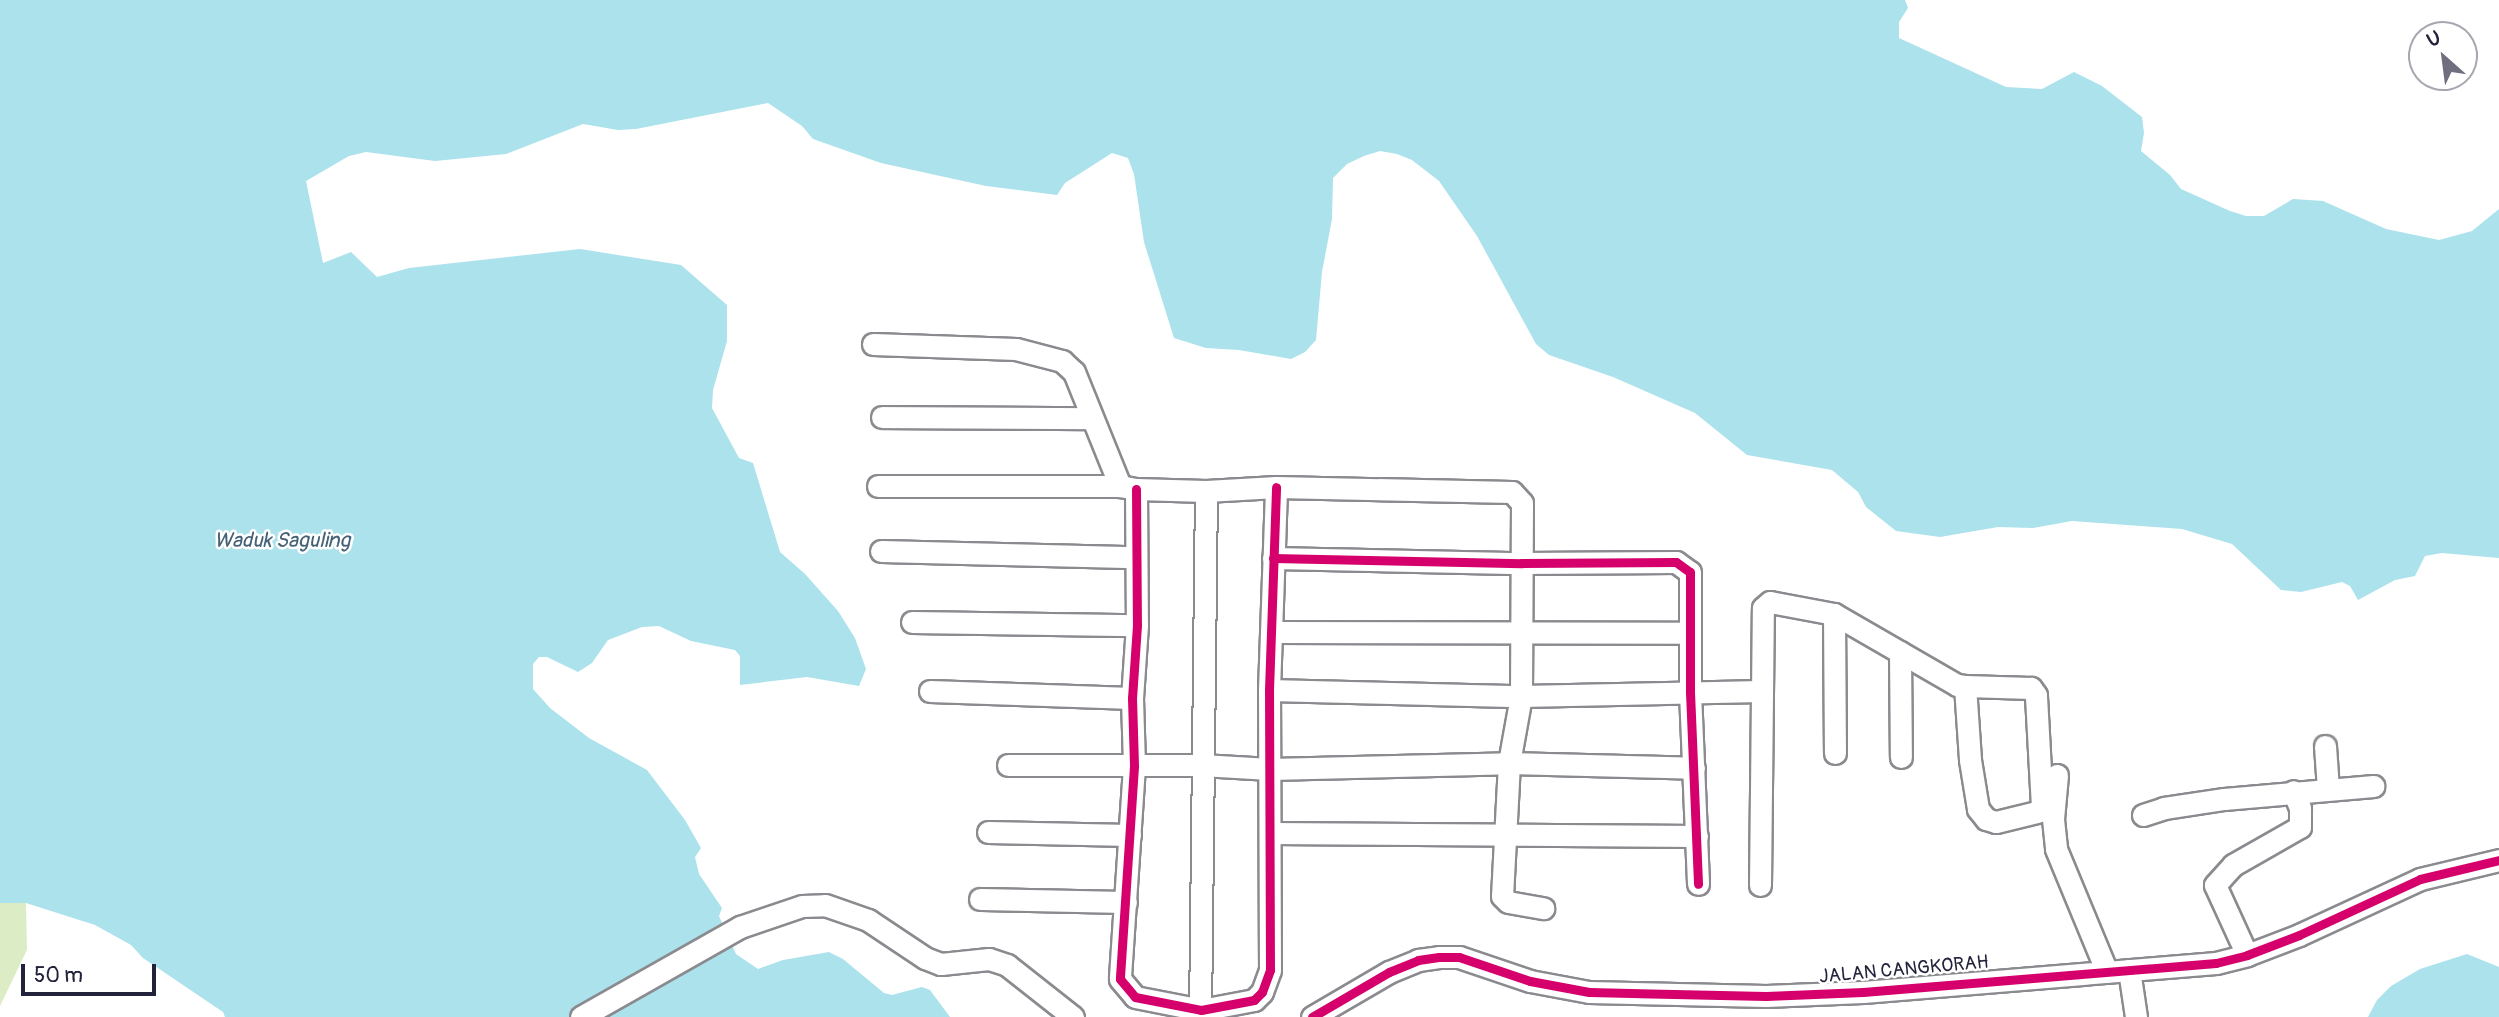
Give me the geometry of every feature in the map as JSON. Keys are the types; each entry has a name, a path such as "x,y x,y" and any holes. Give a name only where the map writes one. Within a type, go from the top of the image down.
{"street":[{"path":"873,344 1016,349 1062,360 1074,372 1091,418 1128,487 1135,557 1136,625 1132,698 1135,766 1120,979 1135,998 1201,1013 1254,1000 1262,992 1270,970 1269,690 1276,487"},
{"path":"882,417 1091,418"},
{"path":"878,486 1128,487 1206,491 1276,487 1512,492 1522,503 1521,696 1509,763 1502,896 1508,902 1544,908"},
{"path":"1201,1013 1201,765 1206,491"},
{"path":"881,551 1135,557"},
{"path":"1273,558 1522,563 1676,562 1690,572 1690,692 1698,884"},
{"path":"1760,885 1763,608 1770,602 1834,614 1957,685 2031,688 2036,695 2042,807 2037,813 1996,822 1986,819 1979,809 1970,760 1965,686"},
{"path":"1834,614 1835,753"},
{"path":"912,622 1136,625"},
{"path":"1271,632 1690,633"},
{"path":"1900,652 1901,757"},
{"path":"1269,690 1521,696 1762,691"},
{"path":"930,691 1132,698"},
{"path":"2325,746 2329,789"},
{"path":"1008,765 1201,765 1269,769 1509,763 1694,768"},
{"path":"2057,775 2053,811 2056,849 2107,972"},
{"path":"2143,815 2164,808 2293,791 2373,786"},
{"path":"2247,955 2215,886 2233,865 2301,827 2300,808 2293,791"},
{"path":"988,832 1130,835"},
{"path":"1270,833 1697,836"},
{"name":"JALAN CANGKORAH","path":"1312,1017 1389,972 1418,960 1439,957 1459,957 1530,981 1589,992 1626,995 1818,995 2216,962 2247,955 2420,879 2499,860"},
{"path":"980,899 1126,902"},
{"path":"582,1017 732,932 802,906 825,905 868,919 925,958 941,964 989,959 1007,965 1073,1017"},
{"path":"2129,970 2136,1017"}],"green space":[{"path":"0,903 26,903 27,950 0,1006"}],"water":[{"name":"Waduk Saguling","path":"0,0 1905,0 1908,8 1899,22 1899,38 2006,87 2042,89 2074,72 2102,86 2142,117 2144,133 2141,151 2170,175 2181,189 2230,211 2246,216 2264,216 2293,199 2323,201 2386,229 2439,240 2472,231 2499,209 2499,558 2442,553 2425,556 2415,576 2395,580 2358,600 2350,586 2342,582 2301,592 2281,590 2232,544 2182,529 2072,521 2033,528 1998,527 1940,537 1896,531 1866,507 1858,492 1832,470 1747,455 1695,413 1613,377 1549,355 1536,344 1477,236 1439,181 1412,160 1397,154 1380,151 1364,156 1347,164 1333,178 1332,219 1322,272 1316,340 1305,352 1291,359 1239,350 1206,348 1174,338 1144,242 1134,174 1128,158 1112,153 1065,183 1057,195 986,186 881,163 813,139 802,126 768,103 636,129 618,130 583,124 506,154 435,161 366,152 349,156 306,181 323,263 351,252 377,277 409,268 580,249 681,265 727,305 727,341 713,390 712,408 739,458 753,463 780,552 805,574 838,611 855,638 866,669 859,686 807,677 740,685 740,656 735,650 691,641 659,626 642,627 608,640 592,663 578,672 547,657 539,657 533,664 533,689 550,708 589,738 647,770 685,820 701,848 695,857 699,874 722,908 719,916 736,954 758,969 783,960 829,952 843,959 884,993 892,995 922,987 930,990 950,1017 225,1017 223,1012 143,958 131,945 95,925 26,903 0,903"},
{"path":"2467,954 2499,967 2499,1017 2368,1017 2377,1000 2391,986 2420,969"}],"cycle path":[{"path":"1136,489 1137,625 1132,698 1134,766 1120,979 1135,997 1201,1010 1254,1000 1262,992 1270,970 1269,690 1276,487"},
{"path":"1273,558 1522,563 1676,562 1690,572 1690,692 1698,884"},
{"path":"1312,1017 1389,972 1418,960 1439,957 1459,957 1530,981 1589,992 1766,996 1863,992 2216,963 2247,955 2299,935 2420,879 2499,860"}]}
